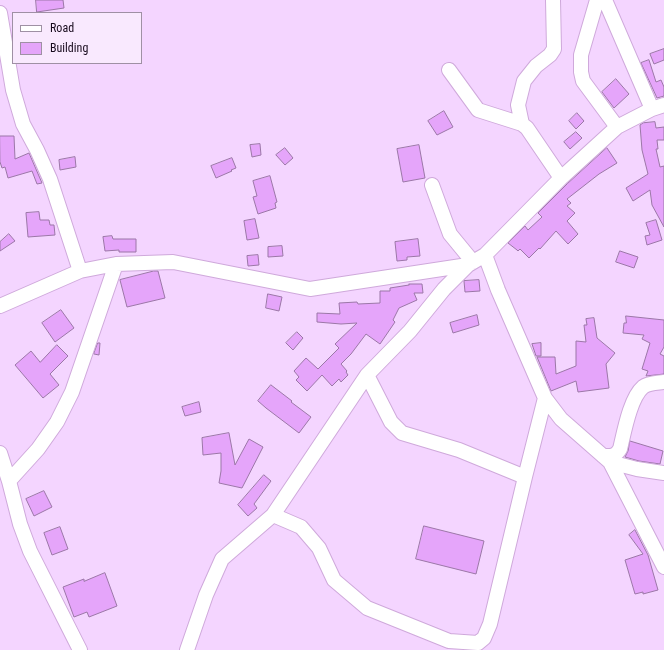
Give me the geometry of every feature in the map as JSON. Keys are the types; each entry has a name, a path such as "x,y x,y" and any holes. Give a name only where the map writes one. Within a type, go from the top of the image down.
{"street":[{"path":"522,124 518,105 524,81 536,66 550,55 554,49 553,0"},
{"path":"597,0 581,55 581,72 583,81 618,127"},
{"path":"187,650 206,595 222,559 273,515 367,375 410,331 444,288 470,264 485,255 560,178 618,127 658,107 605,0"},
{"path":"0,13 13,90 23,124 50,179 80,271"},
{"path":"449,70 478,110 522,124 527,128 560,178"},
{"path":"432,185 450,234 470,264"},
{"path":"485,255 498,290 545,398 561,419 606,459 664,567"},
{"path":"0,306 80,271 116,264 173,262 310,289 470,264"},
{"path":"9,481 38,449 57,422 72,392 116,264"},
{"path":"367,375 391,422 402,432 459,450 525,477"},
{"path":"606,459 617,454 620,449 633,402 639,392 644,386 664,382"},
{"path":"273,515 301,527 320,548 334,580 367,608 449,641 478,643 484,638 490,624 545,398"},
{"path":"0,453 20,524 30,551 80,650"},
{"path":"606,459 637,469 664,473"}],"building":[{"path":"36,0 63,0 64,8 37,12"},
{"path":"664,49 664,60 654,64 650,54"},
{"path":"649,60 656,82 661,80 664,87 664,96 657,98 641,63"},
{"path":"616,79 629,94 614,108 602,92"},
{"path":"444,111 453,127 437,135 428,121"},
{"path":"577,113 584,121 576,129 569,121"},
{"path":"655,122 656,128 664,127 664,140 657,140 658,149 656,149 660,167 664,166 664,227 652,205 650,190 633,201 626,188 648,174 642,150 640,125 643,123"},
{"path":"576,132 582,138 570,149 564,142"},
{"path":"0,136 14,136 15,159 29,153 42,183 37,184 32,171 8,178 5,167 2,168 0,162"},
{"path":"260,144 261,155 252,157 250,145"},
{"path":"419,145 425,178 403,182 397,149"},
{"path":"285,148 293,158 285,165 276,155"},
{"path":"607,148 617,163 599,174 567,199 571,203 567,206 575,213 567,221 578,234 568,244 556,231 540,249 539,248 529,258 520,249 518,251 508,243 525,226 528,230 542,217 538,213 567,184"},
{"path":"75,157 76,167 60,170 59,160"},
{"path":"232,158 236,168 216,178 211,166"},
{"path":"270,176 277,202 275,203 276,208 258,214 253,197 257,196 253,181"},
{"path":"39,212 40,220 49,220 50,225 54,225 55,235 28,237 26,213"},
{"path":"255,219 259,238 247,240 244,221"},
{"path":"656,220 662,240 647,245 645,236 650,235 646,223"},
{"path":"9,234 15,241 0,251 0,242"},
{"path":"112,236 113,239 136,239 136,252 119,252 119,250 105,251 103,237"},
{"path":"418,239 420,256 407,257 407,260 397,261 395,242"},
{"path":"282,246 283,256 268,257 268,247"},
{"path":"620,251 638,257 634,268 616,262"},
{"path":"258,255 259,265 248,266 247,256"},
{"path":"158,271 165,298 127,307 120,280"},
{"path":"479,280 480,291 465,292 464,281"},
{"path":"409,284 422,284 423,293 414,293 417,300 399,308 393,320 395,322 380,344 366,334 351,354 341,364 347,371 346,372 348,375 341,382 339,379 332,386 322,375 307,391 296,380 299,377 294,371 306,358 318,369 339,348 335,344 357,323 341,324 317,322 317,313 340,314 339,303 380,303 380,291 390,291 390,288"},
{"path":"268,294 282,297 279,311 266,308"},
{"path":"61,310 74,328 55,342 42,323"},
{"path":"477,315 479,325 453,333 450,323"},
{"path":"626,316 664,320 664,347 660,354 664,356 664,374 646,376 648,371 642,369 650,343 642,339 644,335 623,333 624,323 626,323"},
{"path":"594,318 597,338 615,353 606,364 609,388 578,392 576,381 551,391 537,357 555,357 556,374 576,366 576,341 586,342 584,325 587,325 586,319"},
{"path":"297,332 303,338 293,350 286,343"},
{"path":"98,343 100,343 99,355 94,354"},
{"path":"541,343 541,356 536,356 532,344"},
{"path":"57,345 68,356 50,374 59,385 43,398 15,365 31,351 40,362"},
{"path":"271,385 311,417 299,433 258,401"},
{"path":"199,402 201,412 185,416 182,407"},
{"path":"229,433 235,465 249,439 263,447 242,488 219,483 221,453 203,455 202,438"},
{"path":"630,441 663,451 660,464 625,457"},
{"path":"264,475 271,481 254,504 257,508 248,516 238,505"},
{"path":"44,491 52,507 34,516 26,499"},
{"path":"424,526 484,541 476,574 416,559"},
{"path":"60,527 68,549 52,555 44,533"},
{"path":"635,530 648,555 658,590 643,594 643,592 635,594 625,560 643,554 629,535"},
{"path":"105,573 117,606 89,617 87,612 74,617 63,587"}]}
